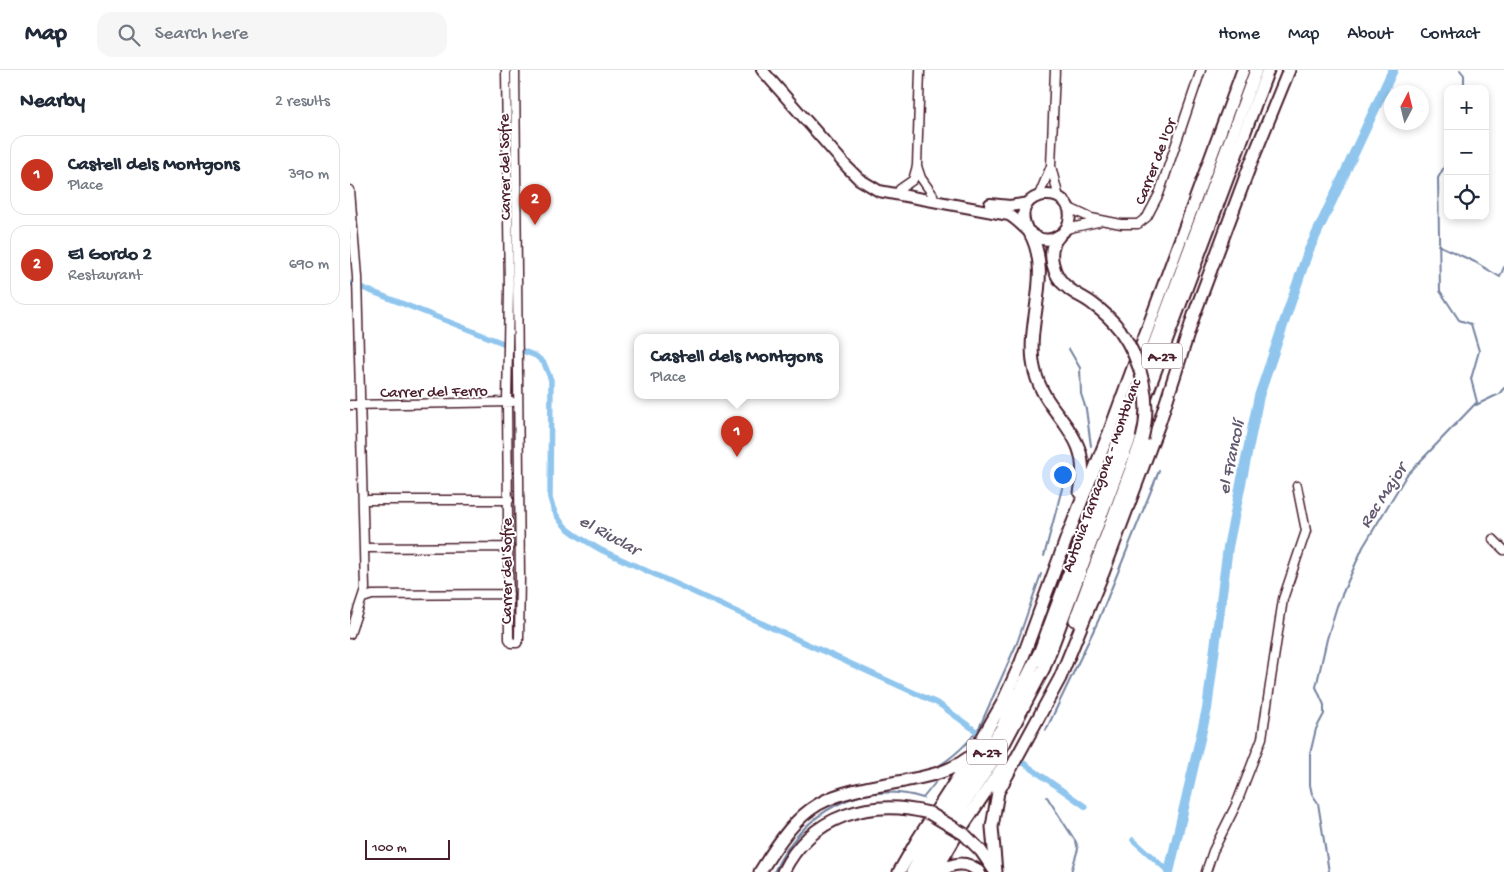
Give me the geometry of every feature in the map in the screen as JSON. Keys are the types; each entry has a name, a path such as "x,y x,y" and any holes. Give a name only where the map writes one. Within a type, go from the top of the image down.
{"highway":[{"path":"899,872 973,754 1002,704 1021,662 1067,537 1109,432 1242,70"},
{"name":"Autovia Tarragona - Montblanc","path":"912,872 931,837 987,752 1015,703 1040,651 1256,70"},
{"name":"Autovia Tarragona - Montblanc","path":"923,872 949,827 1004,744 1044,668 1191,280 1268,70"},
{"path":"995,872 992,827 998,792 1047,703 1128,507 1160,421 1174,373 1240,190 1289,70"},
{"path":"1188,217 1241,102 1248,91"},
{"path":"1028,231 1036,243 1039,260 1033,345 1035,372 1045,394 1072,432 1082,459 1081,489 1067,537"},
{"path":"1056,673 1142,439 1146,410 1143,382 1134,353 1120,330 1102,310 1068,288 1061,281 1055,270 1052,255 1054,242 1063,232"},
{"path":"1174,373 1191,280"},
{"path":"1086,527 1086,515 1109,432"},
{"path":"936,872 953,841 1026,730 1073,643"},
{"path":"760,872 790,827 805,812 819,802 852,790 947,771 973,754"},
{"path":"783,872 792,857 807,840 827,824 862,809 889,806 929,813 964,834 981,851 995,872"},
{"path":"940,872 951,865 961,864 972,867 979,872"}],"main road":[{"path":"762,70 847,167 867,185 894,194 1000,212 1016,219 1028,231 1044,240 1063,232 1070,218 1068,207 1059,198 1051,194 1039,195 1028,203 1003,206 900,189 877,183 858,170 769,70"},
{"path":"1028,203 1024,214 1028,231"}],"street":[{"name":"Carrer del Sofre","path":"506,70 509,336 507,402 509,639 512,643 517,643 519,595 519,402 516,70"},
{"path":"900,189 912,180 917,166 920,70"},
{"path":"1055,70 1051,166 1059,198"},
{"name":"Carrer de l'Or","path":"1068,207 1102,221 1138,224 1148,217 1154,208 1201,70"},
{"path":"917,166 921,178 933,195"},
{"path":"1039,195 1051,166"},
{"path":"350,190 358,295 364,548 363,598 350,633"},
{"name":"Carrer de l'Or","path":"1063,232 1102,221"},
{"name":"Carrer del Ferro","path":"350,405 519,402"},
{"path":"1206,872 1236,805 1262,738 1284,599 1306,531 1297,486"},
{"path":"363,500 509,500"},
{"path":"1493,538 1504,550"},
{"path":"364,548 509,547"},
{"path":"363,598 372,595 510,594"}],"waterway":[{"name":"el Francolí","path":"1169,872 1207,709 1228,547 1259,396 1308,252 1393,70"},
{"name":"Rec Major","path":"1460,70 1464,75 1464,85"},
{"name":"Rec Major","path":"1329,872 1318,803 1312,794 1310,785 1310,754 1316,729 1324,714 1324,705 1316,687 1337,606 1363,547 1406,476 1477,402 1471,379 1479,351 1471,324 1459,320 1440,291 1438,178 1444,167"},
{"path":"1438,245 1475,262 1500,277 1504,267"},
{"name":"el Riuclar","path":"350,283 536,356 544,363 551,380 550,498 557,517 569,530 601,550 939,704 980,734"},
{"path":"1069,349 1080,368 1081,394 1086,409 1091,446"},
{"path":"1476,405 1499,394 1504,388"},
{"path":"1044,556 1068,466"},
{"path":"1046,730 1099,619 1159,471"},
{"path":"934,769 960,750 980,726 1017,643 1041,574"},
{"name":"el Riuclar","path":"1018,759 1086,807"},
{"path":"774,872 786,851 800,833 835,806 855,798 877,793 899,793 923,798 935,783"},
{"path":"1047,797 1076,842 1078,849 1071,872"},
{"name":"el Riuclar","path":"1133,840 1169,872"}],"place":[{"name":"El Gordo 2","path":"535,225"},
{"name":"Castell dels Montgons","path":"737,457"}]}
